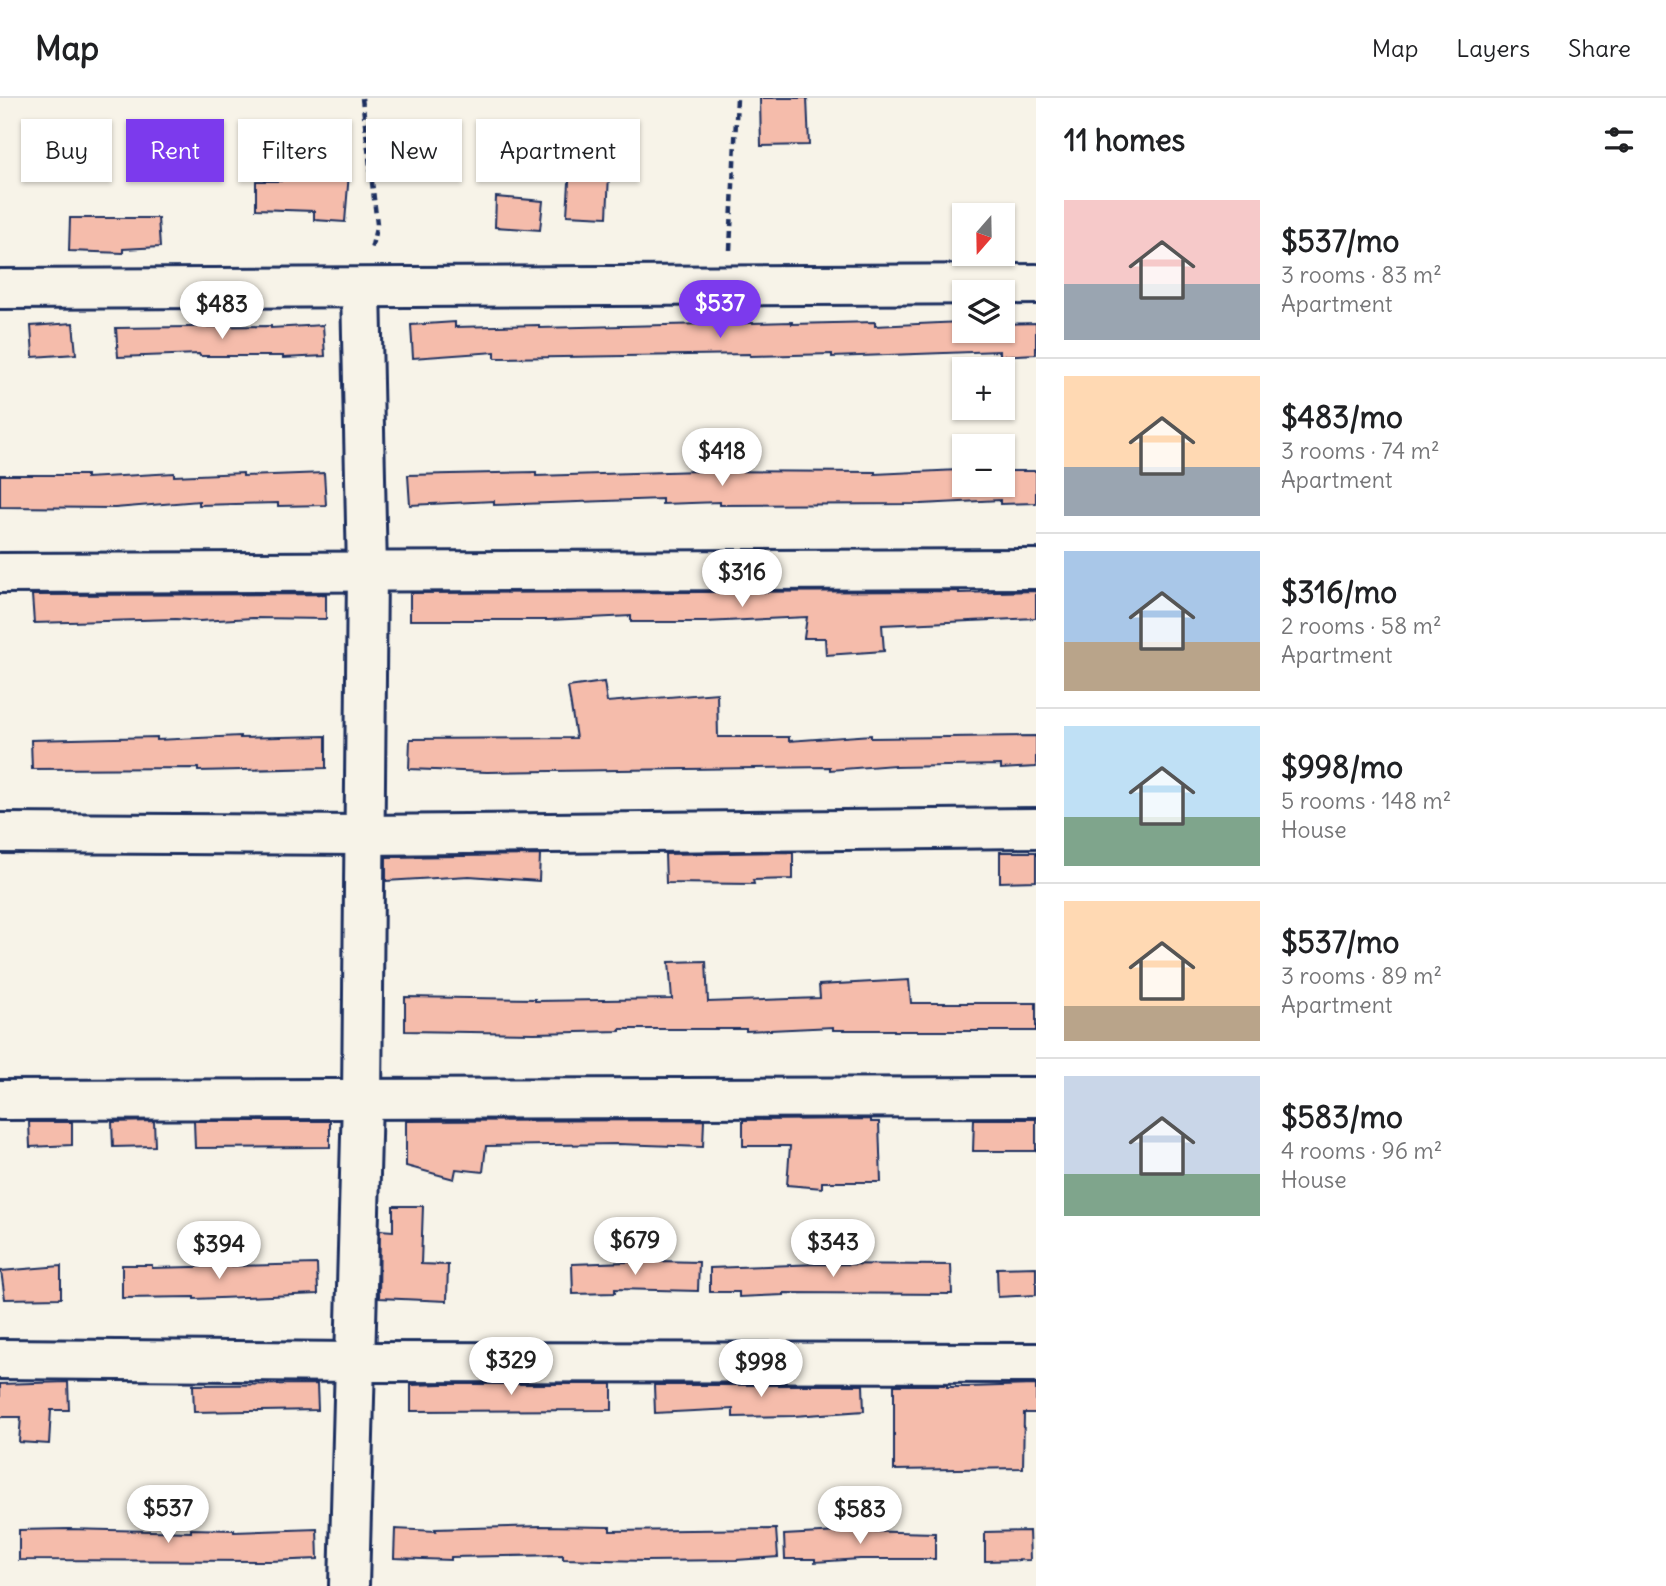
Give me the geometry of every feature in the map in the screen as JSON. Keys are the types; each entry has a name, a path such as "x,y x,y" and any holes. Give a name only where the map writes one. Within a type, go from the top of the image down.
{"street":[{"path":"0,289 1036,284"},
{"path":"349,1586 362,1099 367,571 361,288"},
{"path":"0,573 1036,569"},
{"path":"0,833 363,835 1036,828"},
{"path":"0,1100 1036,1097"},
{"path":"0,1359 1036,1363"}],"path":[{"path":"361,288 377,223 362,98"},
{"path":"728,286 737,98"}],"building":[{"path":"760,98 807,98 809,145 761,146"},
{"path":"256,182 348,182 345,222 314,220 314,211 256,209"},
{"path":"569,182 609,182 607,217 567,215"},
{"path":"496,197 543,201 540,230 495,227"},
{"path":"70,218 158,218 160,247 123,249 123,253 69,251"},
{"path":"455,322 455,327 539,325 539,328 792,322 875,322 875,326 952,322 952,343 1015,343 1015,324 1036,323 1036,354 1000,356 1000,351 832,357 832,354 750,354 495,358 495,352 413,358 411,325"},
{"path":"73,323 76,354 33,357 31,326"},
{"path":"323,325 325,356 283,358 199,354 118,357 116,328 271,328"},
{"path":"952,470 952,497 1015,497 1015,471 1036,471 1036,503 1000,504 1000,500 921,504 720,505 720,502 662,504 662,499 410,505 408,475 536,472 536,476 699,471 875,474"},
{"path":"174,473 174,476 243,473 243,476 324,473 326,505 199,505 199,501 115,508 0,507 0,475 86,475 86,478"},
{"path":"1036,591 1036,618 882,625 884,651 826,655 825,638 804,638 807,617 705,622 631,622 631,616 549,620 410,620 410,593"},
{"path":"326,594 326,619 34,623 32,595"},
{"path":"604,682 607,702 717,693 718,737 789,737 789,741 871,735 871,738 1036,736 1036,767 1001,769 1001,765 894,765 830,770 830,767 487,772 409,769 410,739 576,738 568,687"},
{"path":"326,736 326,768 198,771 198,768 32,769 31,740 157,737 157,740"},
{"path":"793,852 793,879 753,880 754,884 666,883 665,854"},
{"path":"1000,852 1036,852 1036,881 1000,882"},
{"path":"540,855 539,881 469,876 386,881 386,857"},
{"path":"706,961 708,1002 820,998 819,985 909,980 911,1003 1036,1003 1036,1031 833,1030 833,1027 746,1031 620,1029 534,1033 405,1031 405,997 535,1001 672,999 669,962"},
{"path":"871,1119 871,1122 879,1122 881,1182 822,1182 822,1188 787,1185 790,1146 743,1146 743,1120"},
{"path":"974,1119 1036,1119 1036,1151 973,1151"},
{"path":"704,1120 703,1147 618,1144 486,1146 483,1172 456,1169 454,1179 406,1166 406,1121"},
{"path":"154,1121 155,1146 113,1147 112,1122"},
{"path":"194,1121 330,1121 330,1147 195,1148"},
{"path":"29,1122 72,1122 72,1145 30,1147"},
{"path":"393,1206 423,1206 421,1264 448,1265 447,1301 379,1298 380,1230 393,1231"},
{"path":"699,1262 698,1291 615,1289 615,1293 573,1294 572,1264"},
{"path":"317,1264 318,1294 194,1299 122,1298 122,1265 152,1265 152,1268"},
{"path":"819,1264 951,1265 952,1294 784,1293 739,1297 739,1292 710,1292 710,1268"},
{"path":"61,1266 61,1298 5,1299 1,1271"},
{"path":"1036,1267 1036,1295 998,1297 997,1268"},
{"path":"68,1382 69,1410 51,1410 49,1444 19,1442 21,1417 0,1417 0,1384"},
{"path":"317,1384 318,1410 194,1412 193,1385"},
{"path":"612,1384 612,1410 411,1411 411,1385"},
{"path":"654,1385 863,1385 864,1411 733,1417 733,1409 655,1413"},
{"path":"894,1385 1036,1385 1036,1413 1024,1413 1023,1468 894,1470"},
{"path":"610,1527 610,1531 776,1529 778,1557 645,1561 563,1559 563,1555 451,1557 451,1560 394,1558 395,1529 436,1531 435,1529"},
{"path":"191,1529 234,1532 317,1529 318,1559 19,1560 19,1530 191,1532"},
{"path":"858,1531 935,1533 935,1559 815,1562 815,1559 785,1559 784,1535"},
{"path":"1029,1531 1030,1560 985,1561 985,1532"}]}
